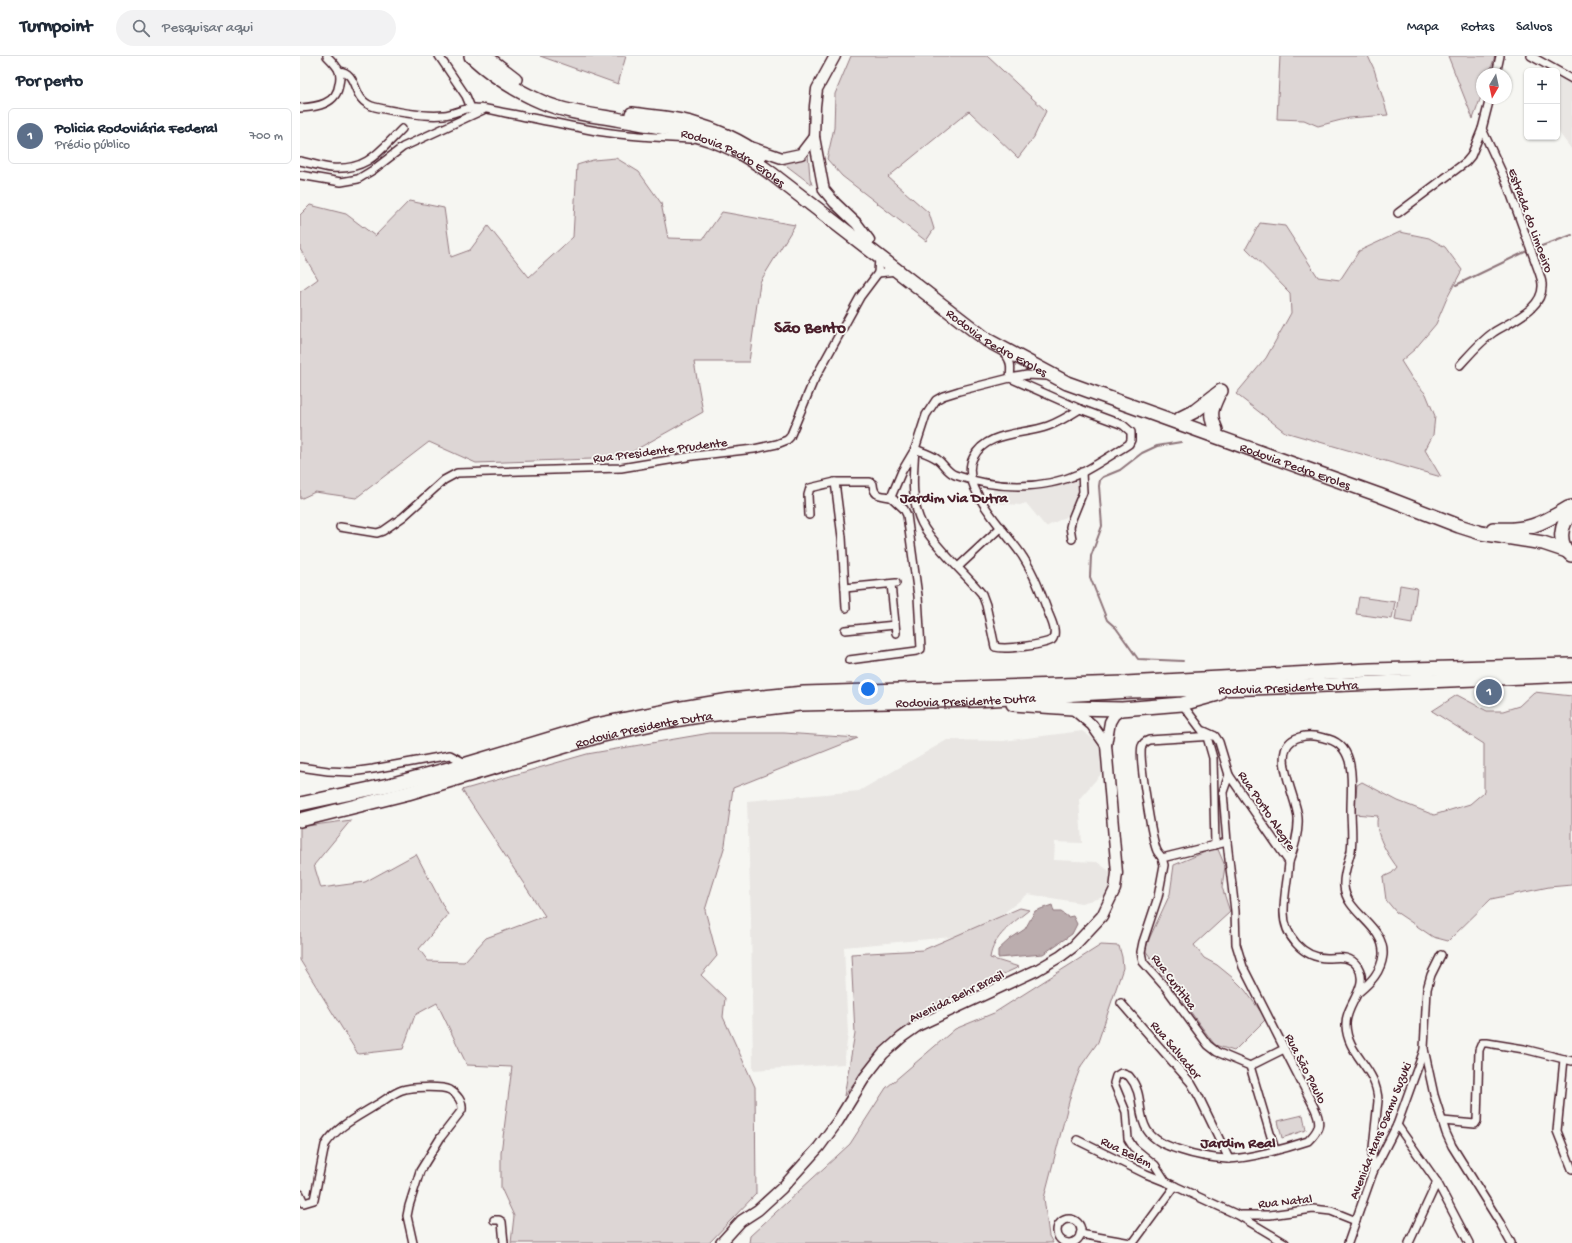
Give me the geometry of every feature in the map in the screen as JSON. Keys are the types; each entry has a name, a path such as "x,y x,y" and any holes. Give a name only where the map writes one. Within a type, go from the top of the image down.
{"highway":[{"name":"Rodovia Pedro Eroles","path":"471,56 502,81 543,102 590,115 689,133 731,148 753,160 963,323 999,348 1067,383 1459,526 1494,536 1543,543 1569,553"},
{"name":"Rodovia Pedro Eroles","path":"485,56 509,75 543,94 597,108 692,123 728,137 746,146 1006,344 1068,378 1345,477 1474,526 1505,530 1528,527 1536,525 1568,508 1572,508"},
{"path":"1181,418 1195,411 1221,390 1212,409 1211,415 1216,430"},
{"name":"Rodovia Pedro Eroles","path":"1569,553 1563,542 1562,527 1572,513"},
{"name":"Rodovia Presidente Dutra","path":"300,804 393,784 467,764 596,725 730,700 804,693 1125,682 1370,670 1572,666"},
{"name":"Rodovia Presidente Dutra","path":"300,820 408,793 599,736 656,723 699,716 800,704 976,700 1130,691 1248,688 1572,675"},
{"path":"976,700 1072,708 1122,709 1182,704 1196,699 1248,688"}],"street":[{"path":"327,56 339,71 348,74 351,77 360,98 368,105 416,114 433,115 452,114 471,108 486,109 558,122 587,129 631,135 696,139 731,148"},
{"path":"439,56 466,96 471,108"},
{"path":"835,56 816,89 814,137 824,190 834,203 857,224 869,240"},
{"path":"1497,68 1500,56"},
{"path":"1531,56 1572,79"},
{"path":"300,108 318,107 332,100 339,86 339,71"},
{"path":"1398,213 1466,162 1471,156 1482,129 1488,104"},
{"path":"300,175 341,182 358,179 373,170 403,147 476,112 486,109"},
{"path":"300,161 329,168 348,168 355,166 372,159 402,129"},
{"name":"Estrada do Limoeiro","path":"1460,364 1478,345 1494,332 1523,314 1535,304 1540,297 1542,290 1539,272 1506,181 1482,129"},
{"path":"746,146 782,158 787,158 801,154 814,137"},
{"path":"879,257 878,273 897,271"},
{"name":"Rua Presidente Prudente","path":"340,527 377,533 383,531 403,517 444,480 457,473 621,468 693,456 754,449 783,442 790,437 813,382 860,297 878,273"},
{"path":"999,348 1008,357 1011,365 1010,378"},
{"path":"891,497 902,471 914,449 926,415 936,400 943,396 1010,378 1027,375 1052,376"},
{"path":"914,449 932,455 951,473 990,484 1023,486 1053,482 1082,472 1129,444 1132,435 1128,427 1123,424 1080,409 1010,378"},
{"path":"914,449 914,497 918,514 925,529 982,594 997,648 1045,644 1052,640 1054,635 1054,626 1041,592 1022,555 977,495 972,480 970,464 979,449 984,444 1063,420 1080,409"},
{"path":"1072,539 1070,527 1083,492 1082,472"},
{"path":"835,482 842,537 846,608"},
{"path":"809,515 808,495 810,488 835,482 870,482 873,484 875,494 891,497 904,509 907,515 918,596 921,650 849,660"},
{"path":"958,568 1001,527"},
{"path":"845,588 893,583 896,633"},
{"path":"845,630 895,625"},
{"path":"1182,704 1205,734 1213,758 1215,845"},
{"path":"1072,708 1092,725 1106,745"},
{"name":"Avenida Behr Brasil","path":"721,1243 740,1222 758,1210 773,1197 819,1147 838,1121 870,1071 883,1054 902,1037 919,1025 1037,970 1061,956 1073,947 1102,916 1115,889 1117,874 1106,745 1110,722 1114,715 1122,709"},
{"path":"1205,734 1149,740 1142,746 1143,773 1152,834 1157,851 1162,858 1227,842"},
{"name":"Rua Porto Alegre","path":"1205,734 1215,736 1219,742 1229,775 1246,801 1274,838 1289,862 1284,911 1290,934 1298,946 1315,956 1327,958 1347,958 1358,966 1361,975 1359,992 1349,1009 1346,1024 1350,1044 1371,1073 1378,1092 1372,1157 1373,1172"},
{"path":"1289,862 1294,846 1298,822 1297,810 1284,764 1286,748 1289,743 1301,736 1310,736 1336,741 1346,752 1351,765 1352,838 1351,852 1344,879 1344,889 1348,901 1372,927 1378,936 1383,949 1383,957 1379,971 1370,983 1359,992"},
{"path":"300,767 328,771 351,772 450,755 467,764"},
{"path":"1214,782 1229,775"},
{"name":"Rua São Paulo","path":"1166,1182 1155,1165 1133,1147 1128,1139 1126,1112 1114,1083 1116,1076 1121,1073 1129,1076 1138,1091 1143,1123 1147,1131 1155,1140 1186,1152 1212,1158 1243,1158 1308,1141 1315,1134 1318,1128 1318,1115 1243,967 1236,944 1235,911 1223,792 1229,775"},
{"name":"Rua Curitiba","path":"1162,858 1164,865 1158,897 1142,942 1141,957 1208,1045 1217,1052 1250,1066"},
{"path":"1441,955 1431,975 1427,989 1424,1049 1434,1095 1452,1146 1500,1223 1510,1243"},
{"name":"Rua Salvador","path":"1121,1003 1191,1083 1229,1159"},
{"path":"1443,1121 1474,1124 1477,1121 1478,1050 1482,1043 1524,1049 1572,1061"},
{"path":"1275,1150 1250,1066 1284,1049"},
{"name":"Avenida Hans Osamu Suzuki","path":"1348,1243 1373,1172 1397,1125 1424,1049"},
{"path":"1564,1059 1557,1131 1572,1169"},
{"path":"300,1194 304,1203 314,1200 325,1145 341,1127 403,1090 425,1088 449,1090 457,1095 462,1104 462,1110 441,1137 420,1171 411,1197 407,1216 413,1243"},
{"path":"1397,1125 1437,1182 1469,1243"},
{"name":"Rua Belém","path":"1077,1140 1146,1174 1166,1182"},
{"path":"1166,1182 1238,1215 1285,1243"},
{"path":"1409,1243 1437,1182"},
{"path":"1080,1234 1132,1243 1175,1186"},
{"name":"Rua Natal","path":"1238,1215 1270,1215 1313,1208 1331,1211 1356,1221"},
{"path":"494,1220 499,1220 502,1222 504,1243"}],"shaded area":[{"path":"540,56 626,56 618,84"},
{"path":"851,56 987,56 1046,111 1034,137 1018,158 969,111 888,177 929,213 934,229 926,241 842,176 827,159 834,128 835,94"},
{"path":"1280,56 1368,56 1374,69 1388,115 1349,118 1318,126 1304,120 1277,119"},
{"path":"1448,56 1495,56 1491,68 1476,68 1476,104 1478,104 1473,119"},
{"path":"1560,78 1572,84 1572,150 1560,134"},
{"path":"808,152 812,185 783,163 797,159"},
{"path":"616,158 639,172 661,203 668,238 703,239 722,212 795,225 760,282 749,362 694,362 703,412 621,458 476,463 429,442 356,498 315,492 300,499 300,292 318,279 300,249 300,215 310,205 346,214 375,236 409,201 444,208 451,257 470,250 488,226 529,277 573,237 577,165 593,160"},
{"path":"1260,223 1285,226 1318,277 1340,280 1359,251 1400,232 1429,238 1445,247 1462,270 1447,298 1436,324 1415,349 1401,361 1413,380 1426,394 1435,416 1433,435 1425,450 1441,477 1285,432 1236,394 1266,358 1291,313 1290,293 1246,248"},
{"path":"1076,480 1080,493 1067,516 1046,527 1026,503 1020,505 992,503 993,488 1027,489"},
{"path":"1400,585 1417,588 1412,623 1395,620"},
{"path":"1359,597 1395,602 1392,619 1356,614"},
{"path":"1534,692 1572,696 1572,885 1549,887 1491,899 1448,941 1433,937 1396,912 1386,900 1383,877 1392,873 1397,867 1379,836 1377,822 1378,816 1354,814 1357,785 1362,782 1398,801 1434,815 1470,804 1484,792 1484,744 1432,711 1457,695 1487,711 1503,711 1519,706"},
{"path":"1082,731 1092,738 1102,751 1103,772 1079,799 1082,843 1055,842 1054,860 1097,862 1112,873 1113,878 1108,896 1081,903 1028,894 999,917 962,936 844,947 848,1034 844,1064 753,1070 751,919 747,801 859,791 947,740 1003,741"},
{"path":"710,733 784,733 858,738 733,788 725,845 705,910 717,956 701,975 725,998 723,1017 755,1087 756,1194 709,1243 511,1243 514,1216 501,1188 501,1153 512,1067 467,1065 437,1003 415,1015 403,1049 358,1054 300,960 300,827 351,820 314,865 321,888 365,882 416,854 448,915 419,949 428,961 464,962 486,938 545,916 462,790 587,754"},
{"path":"1217,847 1225,866 1222,887 1230,912 1194,945 1204,958 1217,965 1245,990 1266,1019 1234,1051 1215,1045 1145,950 1170,894 1174,865"},
{"path":"1052,905 1054,912 1061,912 1068,917 1073,916 1077,924 1072,934 1043,954 998,958 998,950 1010,939 1025,929 1035,911"},
{"path":"1020,908 1029,910 1010,925 999,937 992,950 990,958 1019,967 925,1009 881,1048 844,1096 855,1033 851,954 923,950"},
{"path":"1101,945 1119,946 1123,968 1098,1042 1081,1066 1072,1090 1044,1198 1049,1236 1053,1243 749,1243 750,1236 850,1144 886,1088 955,1029 994,1013"},
{"path":"1303,1115 1306,1130 1282,1138 1278,1121"}],"waterway":[{"path":"1536,248 1572,235"},
{"path":"1456,285 1527,251"},
{"path":"1181,442 1157,446 1142,453 1120,470 1103,477 1100,480 1099,486 1102,526 1091,556 1090,577 1107,620 1116,628 1138,659 1183,661"}],"place":[{"name":"Policia Rodoviária Federal","path":"1489,692"}],"district":[{"name":"São Bento","path":"810,326"},
{"name":"Jardim Via Dutra","path":"954,497"},
{"name":"Jardim Real","path":"1238,1142"}]}
